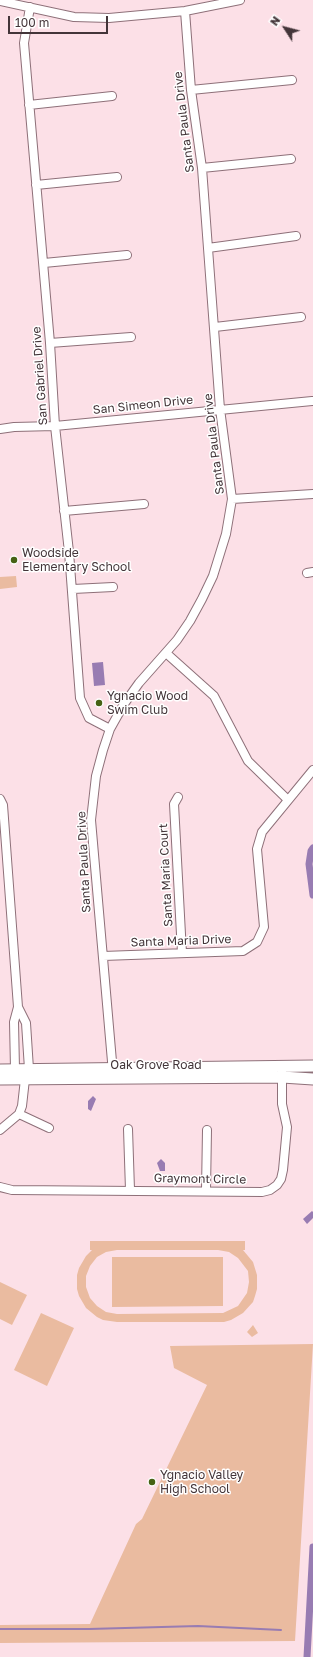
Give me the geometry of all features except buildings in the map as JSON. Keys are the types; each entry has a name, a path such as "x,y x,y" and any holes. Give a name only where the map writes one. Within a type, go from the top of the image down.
{"main road":[{"name":"Oak Grove Road","path":"0,1079 27,1074 282,1072 313,1066"},
{"name":"Oak Grove Road","path":"0,1070 15,1069 27,1074"},
{"name":"Oak Grove Road","path":"282,1072 313,1079"}],"street":[{"path":"0,1 74,17 109,18 185,11 240,0"},
{"name":"San Gabriel Drive","path":"30,7 24,43 44,264 55,426 73,589 80,698 89,718 110,730"},
{"name":"Santa Paula Drive","path":"112,1073 92,820 96,776 110,730 130,694 166,653 190,621 213,576 226,534 232,499 220,409 202,168 191,90 185,11"},
{"path":"191,90 292,80"},
{"path":"29,105 112,96"},
{"path":"202,168 291,159"},
{"path":"36,185 117,177"},
{"path":"208,248 296,236"},
{"path":"44,264 127,255"},
{"path":"215,327 301,317"},
{"path":"50,342 131,337"},
{"name":"San Simeon Drive","path":"0,429 14,427 55,426 312,401"},
{"path":"232,499 313,494"},
{"path":"64,511 144,504"},
{"path":"73,589 113,587"},
{"path":"166,653 214,696 248,761 288,800"},
{"name":"Santa Maria Drive","path":"103,956 243,951 257,942 264,927 257,849 262,832 313,770"},
{"name":"Santa Maria Court","path":"178,797 174,804 182,953"},
{"path":"0,799 3,805 18,1007 14,1022 15,1069"},
{"path":"0,1130 19,1114 22,1106 27,1074 26,1023 18,1007"},
{"name":"Graymont Circle","path":"0,1187 12,1190 206,1190 262,1192 270,1190 277,1185 281,1179 287,1127 282,1104 282,1072"},
{"path":"19,1114 49,1128"},
{"path":"128,1129 130,1190"},
{"path":"206,1190 207,1130"}],"shaded area":[{"path":"16,576 17,587 0,589 0,577"},
{"path":"103,662 105,685 94,686 92,663"},
{"path":"93,1096 96,1099 91,1111 88,1109 88,1101"},
{"path":"161,1159 165,1163 165,1171 160,1171 157,1163"},
{"path":"312,1211 313,1218 307,1224 303,1219"},
{"path":"90,1241 245,1241 245,1250 243,1250 253,1262 257,1275 257,1289 253,1302 243,1313 224,1322 117,1322 103,1320 86,1308 77,1289 77,1275 79,1268 86,1256 92,1250 90,1250","holes":["117,1250 218,1250 229,1252 238,1258 248,1271 249,1282 247,1293 238,1306 223,1313 117,1314 106,1312 97,1306 90,1298 86,1287 86,1276 90,1266 97,1257 106,1252"]},
{"path":"112,1257 223,1257 223,1306 112,1307"},
{"path":"0,1282 27,1295 12,1325 0,1319"},
{"path":"41,1313 74,1328 47,1386 14,1370"},
{"path":"253,1325 258,1333 252,1337 247,1332"},
{"path":"313,1344 295,1641 0,1643 0,1625 90,1624 136,1524 142,1519 207,1385 174,1368 170,1346"}],"waterway":[{"path":"313,848 311,851 309,864 313,895"},
{"path":"307,1657 313,1547"},
{"path":"0,1629 89,1629 198,1626 281,1630"}],"place":[{"name":"Woodside Elementary School","path":"14,560"},
{"name":"Ygnacio Wood Swim Club","path":"99,703"},
{"name":"Ygnacio Valley High School","path":"152,1482"}]}
